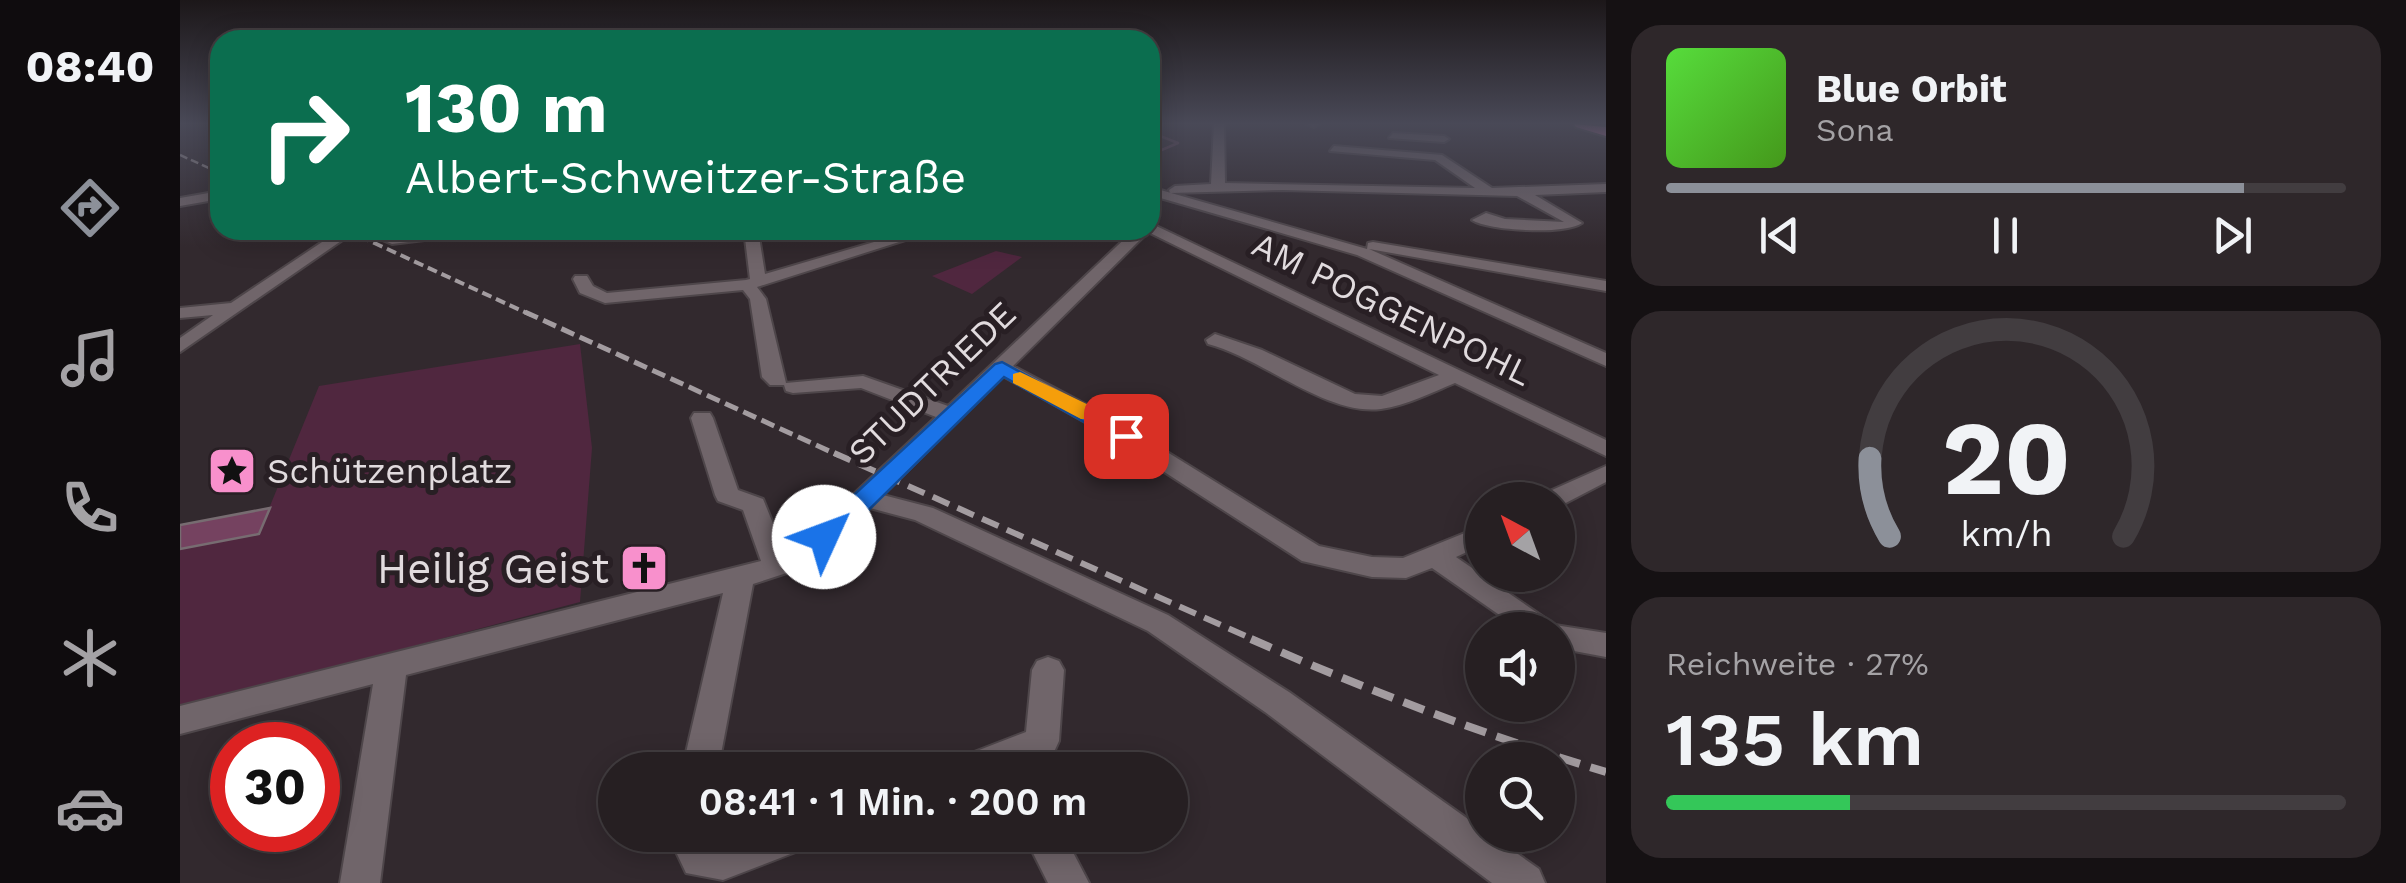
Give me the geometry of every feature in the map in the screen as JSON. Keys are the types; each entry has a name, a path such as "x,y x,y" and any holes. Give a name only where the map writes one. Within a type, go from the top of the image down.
{"street":[{"path":"1218,165 1217,183 1221,186"},
{"path":"1450,165 1488,191"},
{"path":"1160,195 1221,186 1604,193"},
{"path":"1508,222 1565,227 1575,224 1519,192"},
{"path":"1160,197 1210,206 1346,248 1606,360"},
{"path":"180,202 210,198"},
{"name":"AM POGGENPOHL","path":"1160,229 1606,449"},
{"path":"180,346 335,240"},
{"path":"750,240 752,282 772,376 785,384 862,382 934,406 950,416"},
{"path":"581,279 586,289 605,298 752,282 896,240"},
{"name":"STUDTRIEDE","path":"180,720 740,578 804,556 1132,240"},
{"path":"1346,248 1373,246 1606,286"},
{"path":"180,313 236,308"},
{"path":"1215,340 1240,345 1328,393 1377,404 1455,376"},
{"path":"1002,368 1109,426 1311,554 1389,569 1406,568 1465,544"},
{"path":"702,418 727,495 754,504 776,566"},
{"path":"1575,488 1606,473"},
{"path":"866,499 924,514 1158,623 1276,702 1525,883"},
{"path":"1437,558 1516,612"},
{"path":"704,752 740,578"},
{"path":"1575,639 1606,645"},
{"path":"360,883 392,664"},
{"path":"1024,752 1042,741 1048,670"},
{"path":"696,852 700,859 724,861 748,852"},
{"path":"1053,852 1069,883"}],"shaded area":[{"path":"996,251 1022,257 972,294 932,276"},
{"path":"580,344 592,448 580,602 180,708 180,549 259,533 319,386"}],"building":[{"path":"270,508 259,534 180,549 180,525"}],"railway":[{"path":"203,165 210,168"},
{"path":"368,240 531,315"},
{"path":"525,312 840,456"},
{"path":"834,453 1257,641"},
{"path":"1251,639 1426,711 1606,772"}],"slow traffic":[{"path":"1020,378 1089,414"}],"place":[{"name":"Schützenplatz","path":"232,471"},
{"name":"Heilig Geist","path":"644,568"}],"route":[{"path":"824,537 1002,368 1126,436"}]}
